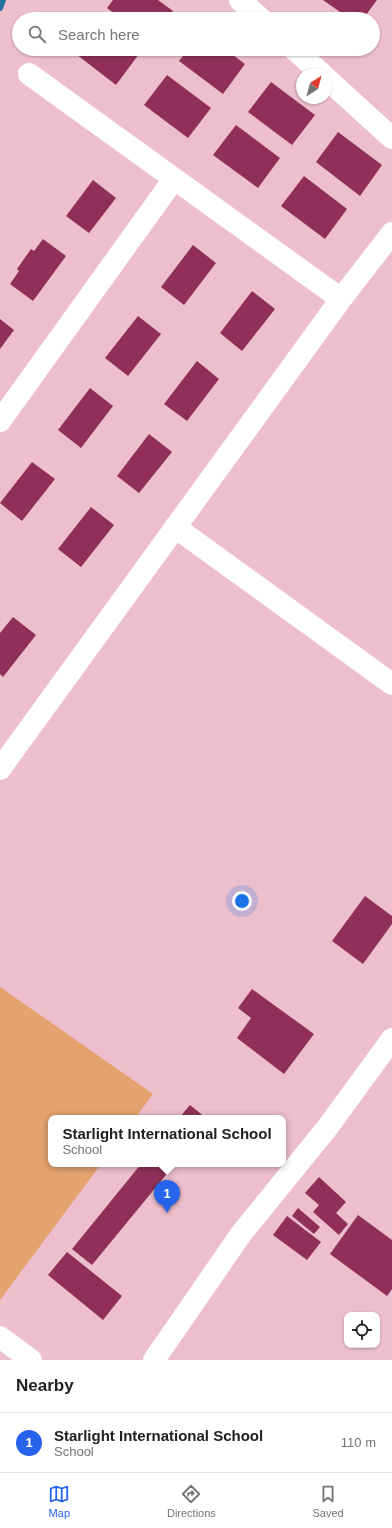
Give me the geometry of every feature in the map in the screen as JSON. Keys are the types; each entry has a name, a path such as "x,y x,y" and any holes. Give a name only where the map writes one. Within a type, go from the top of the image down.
{"street":[{"path":"302,56 315,68"},
{"path":"29,74 341,299"},
{"path":"332,83 392,138"},
{"path":"0,421 174,178"},
{"path":"0,769 341,299 392,233"},
{"path":"175,527 392,684"},
{"path":"154,1360 240,1234 327,1128 392,1039"},
{"path":"0,1337 31,1360"}],"shaded area":[{"path":"0,987 153,1094 137,1115 48,1115 48,1167 99,1167 0,1300"}],"building":[{"path":"113,0 158,0 173,11 112,12 107,8"},
{"path":"323,0 377,0 368,12 340,12"},
{"path":"78,56 138,56 116,85"},
{"path":"183,56 234,56 245,64 223,94 179,61"},
{"path":"167,75 211,108 188,138 144,105"},
{"path":"271,82 296,101 296,104 300,104 315,115 292,145 248,112"},
{"path":"236,125 280,158 258,188 213,155"},
{"path":"338,132 382,165 360,196 316,162"},
{"path":"304,176 347,209 325,239 281,206"},
{"path":"93,180 116,198 89,233 66,216"},
{"path":"43,239 66,256 33,301 10,284 19,271 17,269 31,249 34,251"},
{"path":"193,245 216,263 184,305 161,287"},
{"path":"252,291 275,309 242,351 220,333"},
{"path":"138,316 161,334 128,376 105,358"},
{"path":"0,319 14,330 0,349"},
{"path":"197,361 219,379 187,421 164,404"},
{"path":"90,388 113,406 81,448 58,430"},
{"path":"149,434 172,452 139,493 117,476"},
{"path":"32,462 55,479 22,521 0,503"},
{"path":"91,507 114,525 81,567 58,549"},
{"path":"13,617 36,635 3,677 0,674 0,633"},
{"path":"365,896 392,916 392,924 363,964 332,941"},
{"path":"252,989 314,1034 284,1074 237,1038 251,1018 238,1008"},
{"path":"190,1105 202,1115 182,1115"},
{"path":"139,1167 173,1167 92,1265 72,1249"},
{"path":"319,1177 346,1202 336,1213 348,1224 339,1235 313,1212 319,1205 305,1193"},
{"path":"298,1208 320,1227 314,1234 292,1216"},
{"path":"358,1215 392,1240 392,1289 387,1296 330,1254"},
{"path":"287,1216 321,1242 307,1260 273,1235"},
{"path":"67,1252 122,1296 103,1320 48,1275"}],"waterway":[{"path":"0,8 3,0"}],"place":[{"name":"Starlight International School","path":"167,1213"}]}
